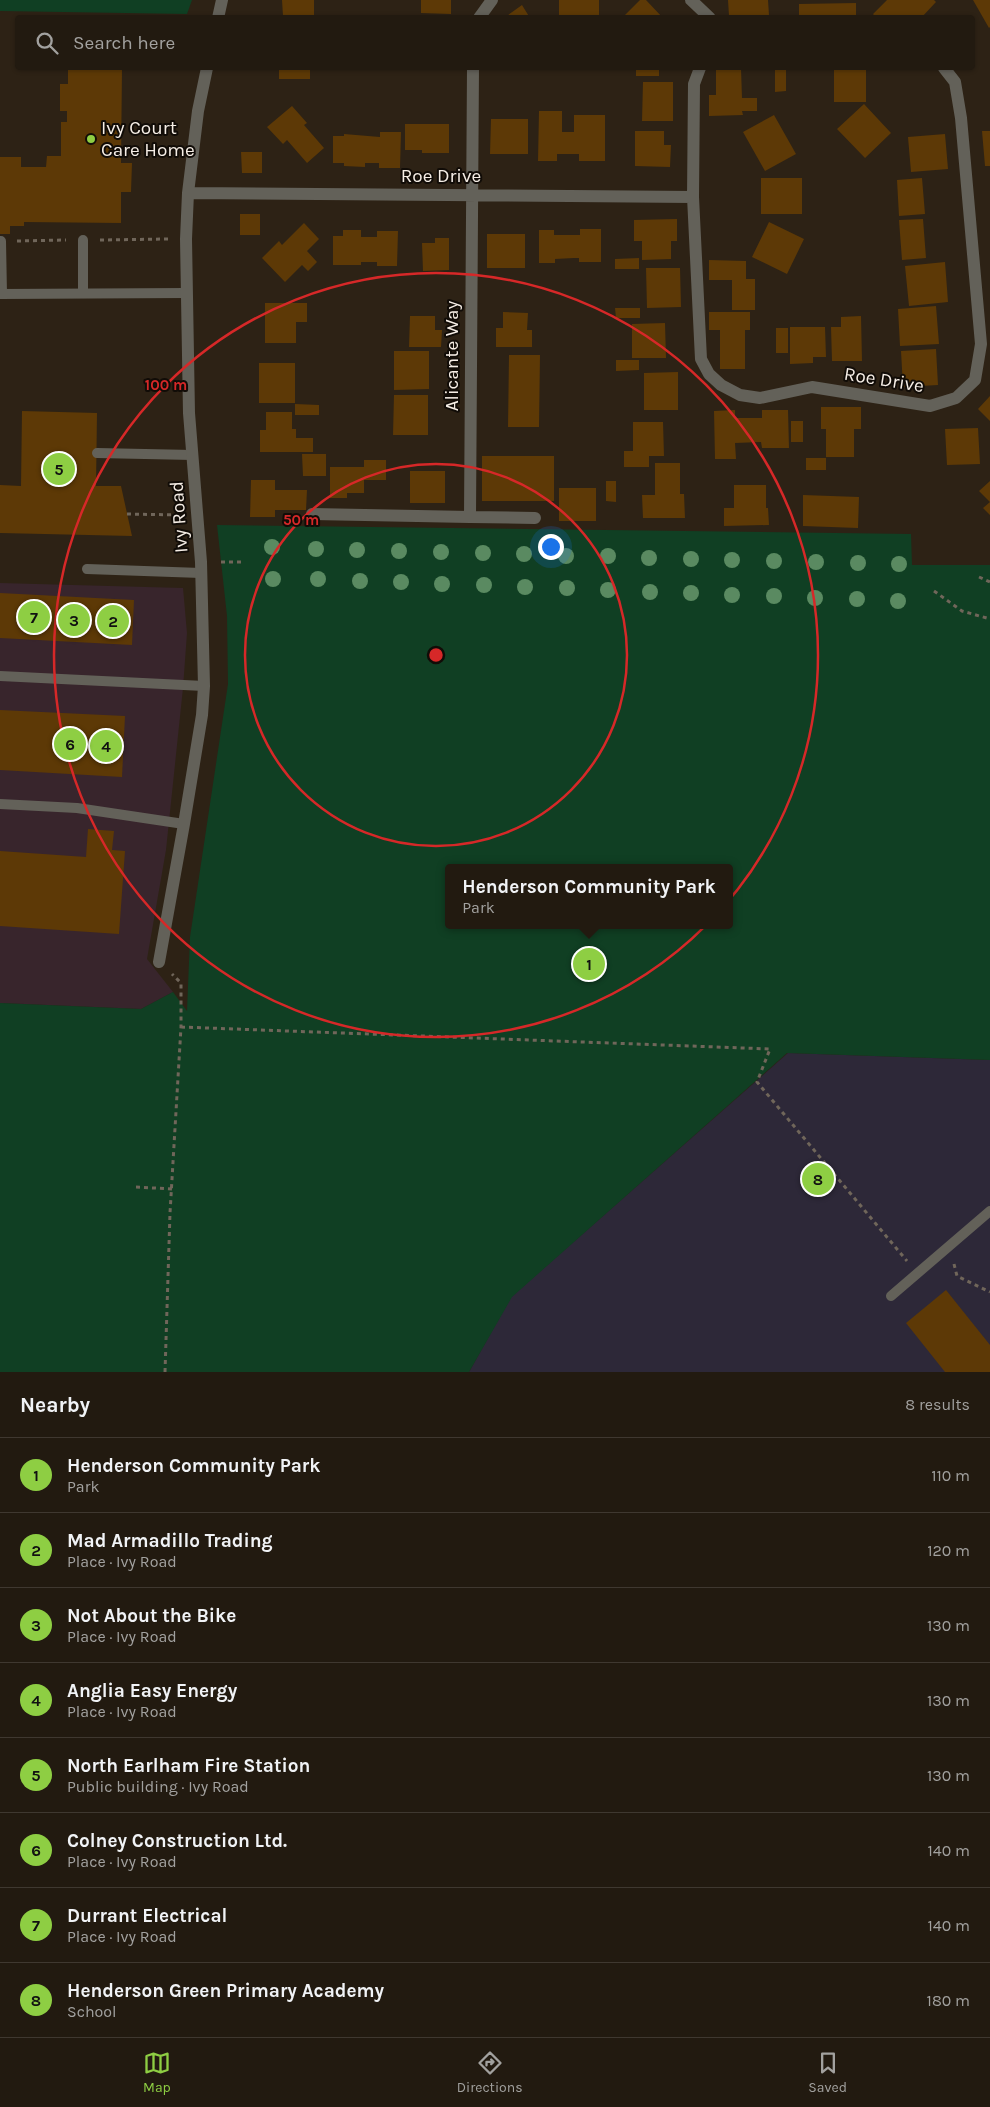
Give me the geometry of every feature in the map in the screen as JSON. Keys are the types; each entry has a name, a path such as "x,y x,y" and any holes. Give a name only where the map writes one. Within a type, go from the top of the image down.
{"street":[{"path":"219,15 222,0"},
{"path":"480,15 492,0"},
{"path":"691,0 707,15"},
{"name":"Ivy Road","path":"159,962 202,715 204,686 201,573 189,413 186,293 188,193 198,111 207,70"},
{"name":"Alicante Way","path":"470,517 473,70"},
{"name":"Roe Drive","path":"699,70 694,84 693,197 701,359 709,374 721,385 740,396 760,398 812,387 930,406 956,398 975,380 981,344 961,118 955,82 946,70"},
{"name":"Roe Drive","path":"188,193 693,197"},
{"path":"312,514 535,518"}],"lane":[{"path":"83,294 84,240"},
{"path":"1,241 1,294 186,293"},
{"path":"97,453 193,455"},
{"path":"87,569 201,573"},
{"path":"0,676 204,686"},
{"path":"0,804 77,808 184,824"},
{"path":"892,1296 990,1211"}],"path":[{"path":"127,514 197,515"},
{"path":"979,577 990,582"},
{"path":"934,591 962,611 990,619"},
{"path":"159,962 181,983 181,1027 165,1372"},
{"path":"181,1027 770,1049 757,1082 910,1264"},
{"path":"136,1187 172,1189"},
{"path":"949,1245 957,1276 990,1292"}],"shaded area":[{"path":"0,583 183,588 187,633 183,688 166,850 147,959 173,992 141,1009 0,1003"},
{"path":"788,1053 990,1060 990,1372 469,1372 511,1297"}],"green space":[{"path":"0,0 192,0 187,14 0,11"},
{"path":"217,525 911,534 912,565 990,565 990,1060 787,1053 512,1297 469,1372 0,1372 0,1003 141,1009 173,992 187,1011 190,937 228,684 227,616"}],"building":[{"path":"282,0 314,0 314,15 283,15"},
{"path":"421,0 451,0 451,14 421,13"},
{"path":"559,0 599,0 599,15 559,15"},
{"path":"640,0 646,0 660,15 625,15"},
{"path":"728,0 768,0 769,15 729,15"},
{"path":"887,0 934,0 936,2 924,15 873,14"},
{"path":"973,0 990,0 989,28"},
{"path":"856,3 856,15 799,15 799,4"},
{"path":"522,5 528,15 508,15"},
{"name":"Ivy Court Care Home","path":"68,70 122,70 121,163 132,163 131,192 121,192 121,223 24,222 24,226 10,226 10,234 0,234 0,157 21,157 21,167 46,167 47,156 61,156 61,122 67,122 67,111 60,111 60,84 68,84"},
{"path":"279,70 310,70 310,79 279,79"},
{"path":"636,70 659,70 659,76 636,76"},
{"path":"716,70 741,70 742,98 757,98 757,111 742,111 743,115 709,116 709,95 716,95"},
{"path":"775,70 786,70 786,91 775,92"},
{"path":"834,70 866,70 866,102 834,102"},
{"path":"643,82 673,82 673,121 642,121"},
{"path":"864,104 891,133 865,158 837,129"},
{"path":"292,106 307,123 304,125 324,148 307,163 287,140 283,144 267,127"},
{"path":"539,111 562,111 562,132 574,132 574,115 605,115 605,161 579,161 579,154 557,154 557,161 538,161"},
{"path":"774,115 796,154 765,171 743,132"},
{"path":"491,119 528,119 528,154 490,154"},
{"path":"405,124 449,124 449,153 422,153 422,150 405,150"},
{"path":"635,131 664,131 664,145 671,145 670,167 635,166"},
{"path":"982,131 990,131 990,166 985,166"},
{"path":"380,132 401,132 400,168 379,168 379,163 365,163 365,167 344,166 344,163 333,163 333,136 344,136 344,134 380,137"},
{"path":"945,134 948,169 911,172 908,137"},
{"path":"241,152 262,152 262,173 242,173"},
{"path":"761,178 802,178 802,214 761,214"},
{"path":"922,178 925,214 899,216 897,180"},
{"path":"240,214 260,214 260,235 240,235"},
{"path":"677,219 677,241 671,241 671,259 642,260 642,241 634,241 634,220"},
{"path":"923,219 926,258 902,260 899,220"},
{"path":"769,222 804,239 787,274 752,257"},
{"path":"304,223 319,239 307,251 317,262 308,271 302,265 285,282 262,258 279,241 282,245"},
{"path":"580,229 601,229 601,262 579,262 579,258 574,258 555,259 555,263 539,263 539,230 554,230 554,235 580,235"},
{"path":"343,230 361,230 361,237 377,237 377,231 398,231 397,266 377,266 377,262 361,262 361,265 333,265 333,236 343,236"},
{"path":"487,234 525,234 525,268 487,268"},
{"path":"435,238 449,238 449,270 423,271 422,243 435,243"},
{"path":"639,258 639,269 615,269 615,259"},
{"path":"709,260 746,261 746,279 755,279 755,310 732,310 732,280 709,280"},
{"path":"945,262 948,302 909,306 905,266"},
{"path":"646,268 680,268 681,307 647,308"},
{"path":"265,303 307,303 307,322 296,322 296,343 265,343"},
{"path":"936,306 939,344 900,346 898,309"},
{"path":"615,308 640,308 640,318 616,318"},
{"path":"503,312 528,313 527,330 532,330 532,347 496,347 496,328 503,328"},
{"path":"709,312 750,312 750,330 745,330 745,369 720,369 720,330 709,330"},
{"path":"410,316 435,316 435,330 442,330 441,347 409,347"},
{"path":"861,316 862,361 832,361 831,327 841,327 841,317"},
{"path":"665,323 666,358 632,358 632,324"},
{"path":"790,327 825,327 826,357 813,357 813,363 790,364"},
{"path":"776,328 788,328 788,353 776,353"},
{"path":"936,349 938,385 903,387 901,351"},
{"path":"394,351 429,351 429,389 394,390"},
{"path":"509,355 540,355 539,427 508,427"},
{"path":"616,360 639,360 639,370 616,371"},
{"path":"259,363 295,363 295,403 259,403"},
{"path":"678,372 678,410 644,410 644,373"},
{"path":"394,395 428,395 428,435 393,435"},
{"path":"990,396 990,421 978,409"},
{"path":"295,404 319,405 319,415 295,415"},
{"path":"821,407 861,407 861,429 854,429 854,457 826,457 826,429 821,429"},
{"path":"735,410 735,418 762,418 762,410 788,410 789,448 762,448 761,442 735,443 736,459 715,459 714,411"},
{"path":"22,411 97,413 96,486 121,486 132,536 0,533 0,485 21,486"},
{"path":"266,412 292,412 292,429 296,429 296,438 313,438 313,452 260,452 260,430 266,430"},
{"path":"791,421 803,421 803,442 791,442"},
{"path":"633,422 663,422 664,456 649,456 649,467 624,467 624,451 633,451"},
{"path":"978,428 980,464 947,465 945,429"},
{"path":"302,454 326,454 326,476 303,476"},
{"path":"482,456 554,456 554,501 482,501"},
{"path":"806,458 826,458 826,470 806,470"},
{"path":"364,460 386,460 386,480 364,480 364,493 347,493 347,498 330,498 330,467 364,467"},
{"path":"655,463 680,463 680,494 684,494 685,518 643,518 642,495 655,495"},
{"path":"410,471 445,471 445,503 410,503"},
{"path":"251,480 275,480 275,490 307,490 306,510 275,510 275,517 250,517"},
{"path":"606,481 616,481 616,502 606,501"},
{"path":"990,481 990,502 979,491"},
{"path":"734,485 766,485 766,508 768,508 769,525 724,526 724,508 734,508"},
{"path":"559,488 596,488 596,521 559,521"},
{"path":"803,495 859,497 858,528 803,526"},
{"path":"990,502 990,515 983,508"},
{"path":"0,593 134,600 132,645 0,638"},
{"path":"0,710 125,716 122,777 0,770"},
{"path":"88,829 114,831 112,850 125,851 119,934 0,926 0,851 86,857"},
{"path":"946,1290 990,1345 990,1372 945,1372 906,1323"}],"place":[{"name":"Ivy Court Care Home","path":"91,139"},
{"name":"North Earlham Fire Station","path":"59,469"},
{"name":"Durrant Electrical","path":"34,617"},
{"name":"Not About the Bike","path":"74,620"},
{"name":"Mad Armadillo Trading","path":"113,621"},
{"name":"Colney Construction Ltd.","path":"70,744"},
{"name":"Anglia Easy Energy","path":"106,746"},
{"name":"Henderson Community Park","path":"589,964"},
{"name":"Henderson Green Primary Academy","path":"818,1179"}]}
